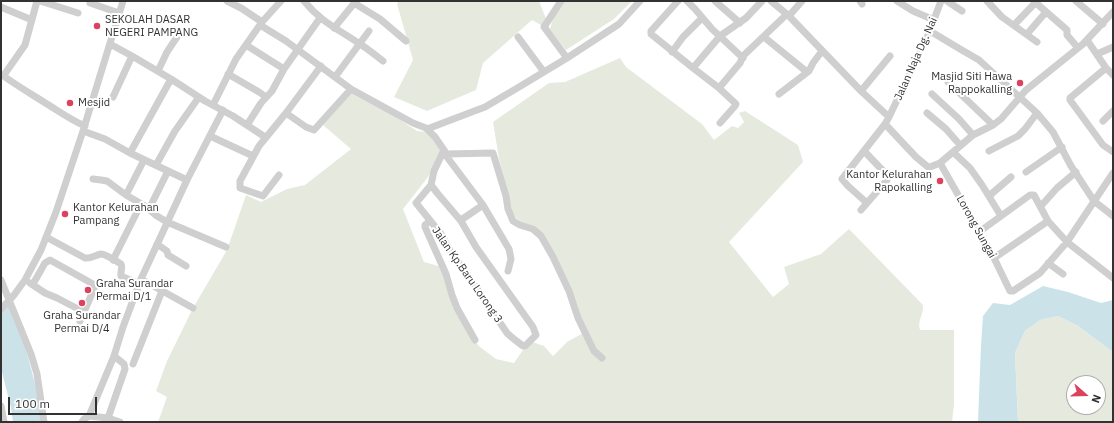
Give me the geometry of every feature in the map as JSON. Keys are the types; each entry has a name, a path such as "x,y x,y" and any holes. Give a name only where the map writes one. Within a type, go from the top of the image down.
{"street":[{"path":"37,1 25,45 3,74 5,77 84,129 105,139 130,154 187,180"},
{"path":"40,1 78,13"},
{"path":"1,309 25,280 41,250 68,179 123,1"},
{"path":"227,1 241,8 351,89 413,123 427,129 435,137 483,205 509,249 511,259 508,271"},
{"path":"241,8 246,1"},
{"path":"213,105 236,59 261,24 281,1"},
{"path":"304,1 320,18 383,61"},
{"path":"561,1 544,27 567,58"},
{"path":"427,129 485,107 544,72 619,24 640,1"},
{"path":"678,1 650,33 719,88 736,104 720,123"},
{"path":"687,1 696,9 712,29 743,58"},
{"path":"716,1 740,23"},
{"path":"771,1 788,15 861,91 889,117"},
{"path":"719,88 740,64 743,58 802,1"},
{"path":"896,1 934,20"},
{"name":"Jalan Naja Dg. Nai","path":"867,203 842,179 889,117 930,31 941,1"},
{"path":"947,1 962,11"},
{"path":"987,1 999,15 1028,34 1037,42"},
{"path":"1076,1 1103,24"},
{"path":"334,28 355,2 380,19 406,40"},
{"path":"1014,25 1036,2 1067,30 1067,35 1078,48"},
{"path":"90,3 119,13"},
{"path":"693,68 720,36 749,16 757,3"},
{"path":"1,7 32,20"},
{"path":"1028,34 1046,12"},
{"path":"885,124 916,157 928,166 930,167 940,163 960,145 1001,119 1032,84 1087,40 1113,12"},
{"path":"247,125 266,97 272,91 284,69 320,18"},
{"path":"672,52 683,37 702,18"},
{"path":"335,77 369,31"},
{"path":"930,31 960,50 980,60 1037,113 1053,132 1094,201 1113,216"},
{"path":"158,71 167,52 179,34"},
{"path":"518,37 544,72"},
{"path":"764,37 807,72"},
{"path":"1087,40 1106,68 1113,75"},
{"path":"110,44 158,71 265,137"},
{"path":"246,45 284,69"},
{"path":"1097,54 1113,47"},
{"path":"779,94 807,72 822,51"},
{"path":"113,97 132,56"},
{"path":"861,91 890,56"},
{"path":"279,174 263,196 240,188 240,181 265,137 286,113 320,66"},
{"path":"1106,68 1070,98 1070,100 1103,145 1113,152"},
{"path":"228,74 266,97"},
{"path":"130,154 171,79"},
{"path":"948,82 993,125"},
{"path":"286,113 306,127 314,130 351,89"},
{"path":"932,94 959,119 973,136"},
{"path":"156,165 175,131 198,97"},
{"path":"82,422 88,416 114,356 140,282 157,244 187,180 223,110"},
{"path":"1103,121 1113,111"},
{"path":"927,113 946,129 960,145"},
{"path":"989,151 1018,136 1037,113"},
{"path":"210,136 253,156"},
{"path":"1026,172 1062,147"},
{"path":"443,149 434,171 431,185 461,220 483,205"},
{"path":"443,149 492,152 494,154 506,196 508,209 513,221 520,226 532,229 541,236 553,257 578,318 594,351 602,358"},
{"path":"861,210 887,180 888,176 864,151"},
{"path":"953,152 970,168 1001,216"},
{"path":"126,194 144,160"},
{"name":"Lorong Sungai","path":"940,163 994,258 1011,292 1040,273 1048,263"},
{"path":"150,209 168,171"},
{"path":"1041,206 1057,188 1076,172"},
{"path":"1063,274 1048,263 1067,242 1113,173"},
{"path":"989,196 1011,177"},
{"path":"93,179 107,181 168,222 226,247"},
{"name":"Jalan Kp.Baru Lorong 3","path":"431,185 416,203 442,236 452,254 510,337 524,347 537,334 476,247 461,220"},
{"path":"979,232 1001,216 1035,195 1048,221 1067,242 1113,278"},
{"path":"113,260 141,204"},
{"path":"430,221 425,226 446,274 457,308 475,340"},
{"path":"994,258 1048,221"},
{"path":"46,237 88,259 102,254 108,256 121,264 121,275 162,291 193,308"},
{"path":"157,244 167,251 168,255 186,266"},
{"path":"33,284 45,263 51,260 94,285 94,289 80,321"},
{"path":"1,280 37,374 44,422"},
{"path":"25,280 45,293 84,312"},
{"path":"133,364 162,291"},
{"path":"108,418 125,368 124,364 114,356"},
{"path":"1,406 4,422"},
{"path":"88,416 108,418 120,422"}],"shaded area":[{"path":"399,1 539,1 550,29 557,4 560,1 632,1 614,19 566,50 550,30 532,20 483,63 476,90 427,111 394,97 413,60 397,4"},
{"path":"620,58 626,67 702,124 714,140 732,126 738,128 744,122 739,113 745,111 798,145 803,162 729,242 773,297 789,284 784,267 821,254 849,229 923,305 923,311 919,324 920,330 954,330 954,405 952,422 158,422 167,397 156,391 167,361 193,308 227,250 246,195 261,202 287,189 305,185 351,149 323,125 351,92 396,117 417,131 427,132 442,152 428,177 403,209 424,262 442,267 475,341 480,347 496,359 514,363 525,347 532,342 544,346 553,356 567,342 585,332 548,243 535,226 523,223 516,218 512,211 499,159 493,122 549,83 565,82"},
{"path":"1058,316 1078,326 1113,352 1113,422 1018,422 1015,353 1025,331 1040,320"}],"water":[{"path":"1043,286 1068,292 1101,303 1113,300 1113,352 1078,326 1058,316 1040,320 1025,331 1015,353 1018,422 978,422 983,316 993,303 1010,305"},
{"path":"9,304 26,349 35,384 42,422 13,422 1,368 1,313"}],"place":[{"name":"SEKOLAH DASAR NEGERI PAMPANG","path":"97,26"},
{"name":"Masjid Siti Hawa Rappokalling","path":"1020,83"},
{"name":"Mesjid","path":"70,103"},
{"name":"Kantor Kelurahan Rapokalling","path":"940,181"},
{"name":"Kantor Kelurahan Pampang","path":"65,214"},
{"name":"Graha Surandar Permai D/1","path":"88,290"},
{"name":"Graha Surandar Permai D/4","path":"82,303"}]}
